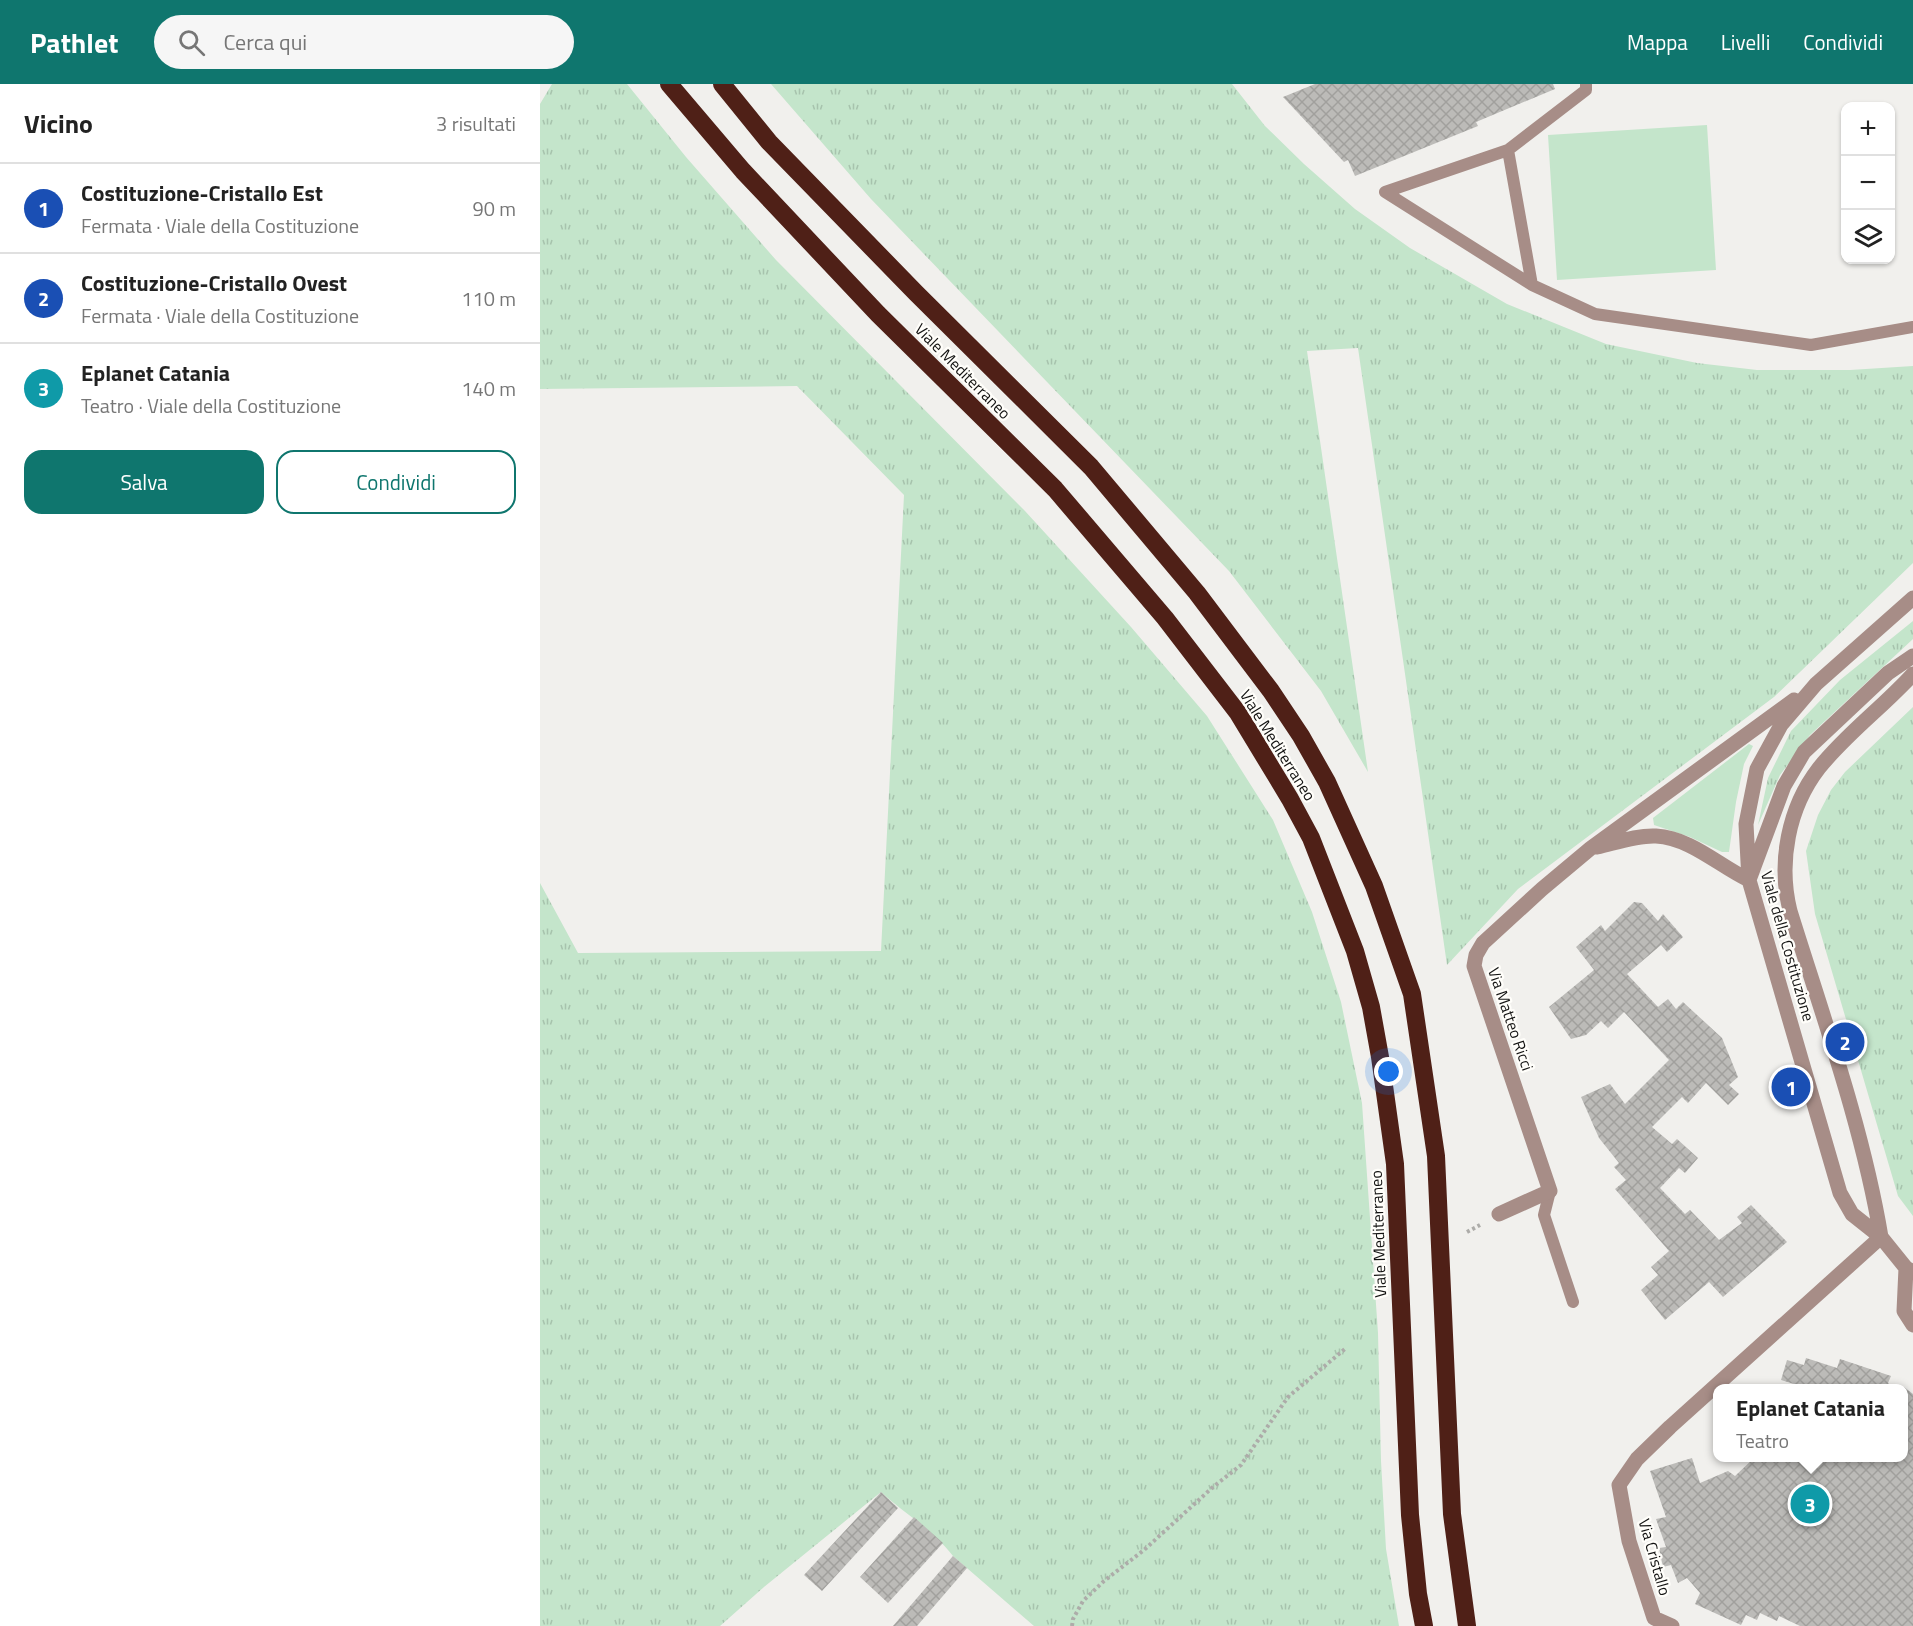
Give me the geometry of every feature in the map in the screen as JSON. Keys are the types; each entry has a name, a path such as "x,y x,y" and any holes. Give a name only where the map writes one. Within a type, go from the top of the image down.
{"highway":[{"name":"Viale Mediterraneo","path":"669,84 743,171 878,314 1055,489 1150,601 1238,713 1311,838 1355,951 1371,1007 1380,1057 1395,1164 1410,1515 1418,1594 1424,1626"},
{"name":"Viale Mediterraneo","path":"722,84 777,150 916,293 1091,467 1197,593 1271,691 1301,736 1327,782 1374,886 1412,994 1436,1156 1452,1514 1467,1626"}],"street":[{"name":"Viale della Costituzione","path":"1910,1270 1881,1237 1852,1214 1840,1193 1749,879 1746,824 1757,769 1780,725 1816,684 1913,598"},
{"path":"1591,848 1656,836 1675,840 1698,850 1749,879 1784,786 1804,752 1888,673 1913,656"},
{"name":"Viale della Costituzione","path":"1881,1237 1874,1196 1833,1046 1785,893 1784,871 1790,829 1807,788 1818,770 1833,752 1913,674"},
{"name":"Via Matteo Ricci","path":"1550,1191 1474,966 1476,955 1483,943 1591,848 1816,684"},
{"path":"1499,1214 1550,1191"},
{"name":"Via Cristallo","path":"1718,1384 1881,1237"},
{"path":"1910,1270 1904,1311 1913,1325"},
{"name":"Via Cristallo","path":"1672,1626 1654,1618 1629,1541 1619,1485 1637,1459 1713,1388"}],"lane":[{"path":"1586,84 1586,90 1508,150 1385,192 1532,285 1595,314 1811,345 1913,327"},
{"path":"1508,150 1532,285"},
{"path":"1550,1191 1544,1215 1573,1302"}],"path":[{"path":"1072,1626 1073,1618 1083,1601 1241,1465 1288,1397 1346,1348"}],"green space":[{"path":"552,84 627,84 686,157 776,260 1025,511 1131,627 1207,716 1273,820 1312,912 1341,1002 1362,1103 1378,1333 1386,1549 1399,1626 1034,1626 881,1492 764,1587 720,1626 540,1626 540,883 578,953 881,951 904,495 797,386 540,389 540,104"},
{"path":"771,84 1232,84 1265,126 1355,209 1410,248 1507,304 1606,344 1697,363 1757,370 1850,370 1913,366 1913,563 1774,697 1518,889 1447,965 1358,348 1307,351 1368,772 1321,691 1229,571 871,199"},
{"path":"1707,125 1716,270 1557,280 1548,135"},
{"path":"1913,621 1913,639 1810,735 1780,775 1758,825 1768,778 1791,731 1840,680"},
{"path":"1913,707 1913,1216 1898,1196 1815,914 1806,851 1818,815 1831,790 1845,772"},
{"path":"1749,744 1753,746 1744,764 1729,852 1722,852 1690,837 1654,825 1653,818"}],"building":[{"path":"1315,84 1553,84 1555,89 1476,122 1478,126 1355,176 1348,160 1344,162 1283,97"},
{"path":"1634,902 1642,903 1658,921 1663,914 1683,937 1667,952 1661,945 1627,974 1658,1007 1668,999 1676,1009 1683,1002 1722,1038 1738,1077 1729,1085 1739,1094 1728,1105 1706,1083 1688,1103 1682,1097 1652,1127 1672,1144 1677,1139 1698,1158 1685,1173 1679,1168 1660,1188 1685,1214 1690,1210 1719,1240 1742,1223 1737,1217 1751,1205 1787,1242 1723,1297 1709,1282 1665,1320 1641,1290 1658,1275 1651,1267 1669,1251 1615,1189 1626,1180 1614,1167 1619,1163 1599,1138 1581,1097 1610,1084 1625,1104 1669,1060 1624,1012 1608,1028 1601,1021 1586,1035 1571,1039 1549,1007 1594,970 1576,947 1601,925 1605,931"},
{"path":"1806,1358 1837,1368 1840,1359 1891,1376 1889,1384 1794,1384 1781,1380 1787,1360 1804,1365"},
{"path":"1908,1390 1913,1394 1913,1626 1800,1626 1779,1616 1777,1621 1760,1613 1757,1620 1746,1615 1741,1625 1695,1604 1700,1593 1687,1578 1678,1583 1671,1565 1663,1567 1659,1548 1666,1547 1656,1519 1666,1517 1650,1471 1692,1458 1700,1483 1728,1471 1735,1476 1750,1462 1908,1462"},
{"path":"881,1492 898,1508 822,1591 804,1575"},
{"path":"914,1517 943,1543 888,1603 860,1577"},
{"path":"953,1556 967,1568 917,1626 893,1626"}],"place":[{"name":"Costituzione-Cristallo Ovest","path":"1845,1042"},
{"name":"Costituzione-Cristallo Est","path":"1791,1087"},
{"name":"Eplanet Catania","path":"1810,1504"}]}
